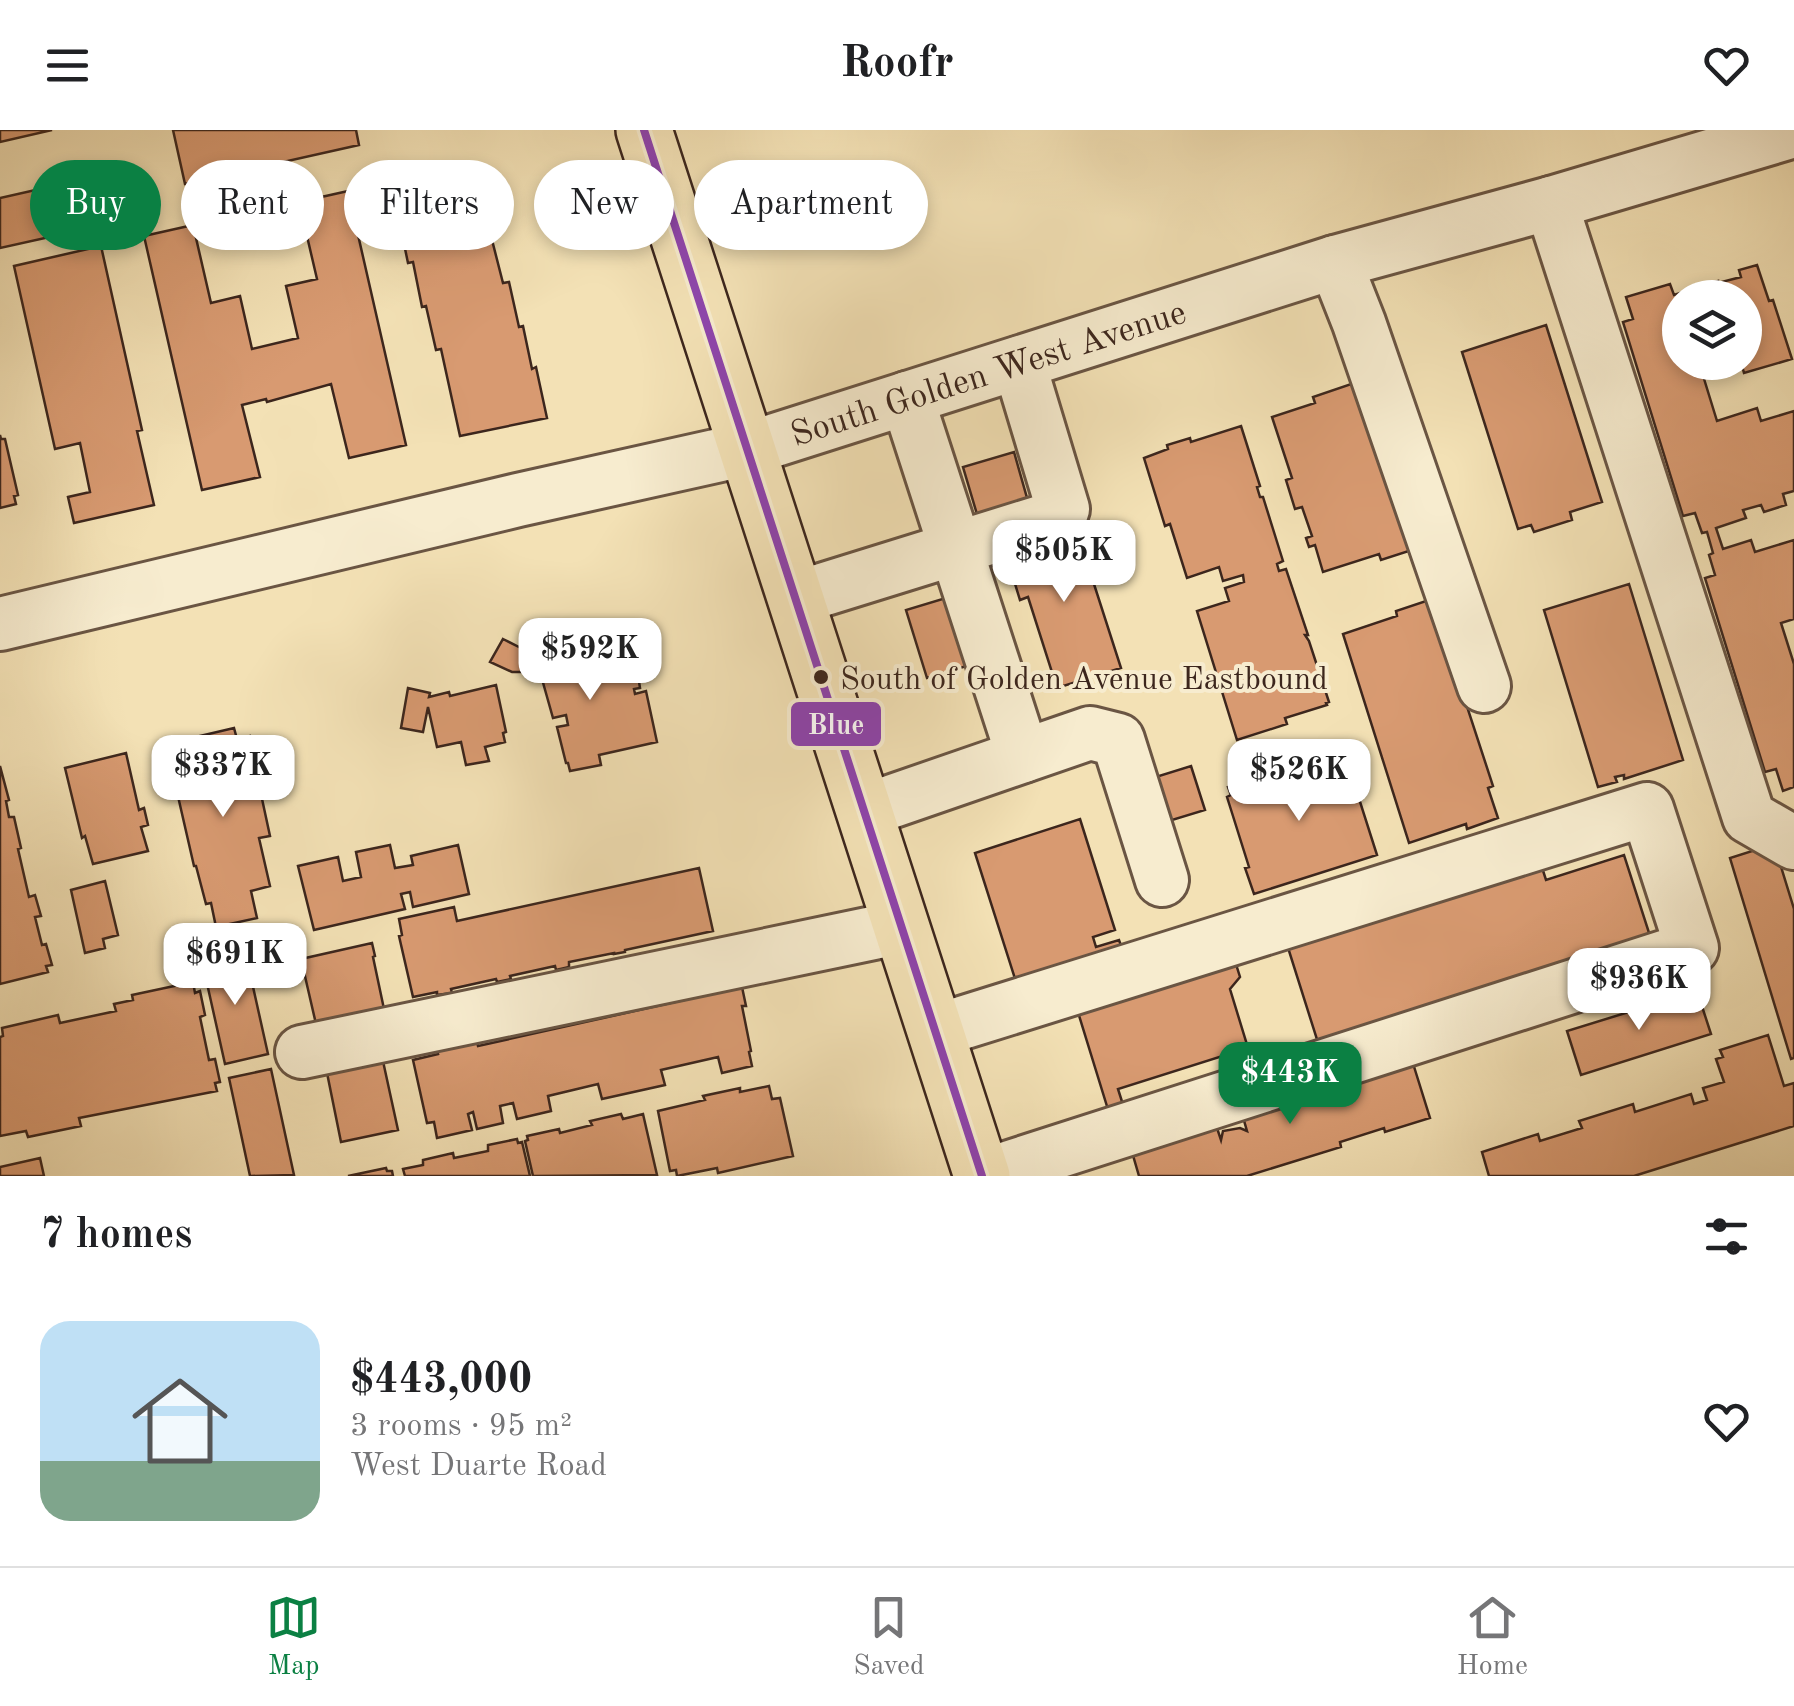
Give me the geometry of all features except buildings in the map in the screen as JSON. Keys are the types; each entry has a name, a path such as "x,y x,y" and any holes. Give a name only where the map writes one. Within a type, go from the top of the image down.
{"main road":[{"path":"644,130 982,1176"}],"street":[{"name":"South Golden West Avenue","path":"0,624 747,449 1335,262 1794,131"},
{"path":"1552,203 1748,817 1794,843"},
{"path":"1335,262 1360,323 1484,686"},
{"path":"796,598 1060,516 1062,509 1019,363"},
{"path":"908,398 1023,756"},
{"path":"864,811 1090,733 1118,740 1162,880"},
{"path":"936,1031 1647,809 1692,948 982,1176"},
{"path":"302,1052 902,927"}],"transit line":[{"name":"Blue","path":"644,130 982,1176"}],"place":[{"name":"South of Golden Avenue Eastbound","path":"821,677"}]}
